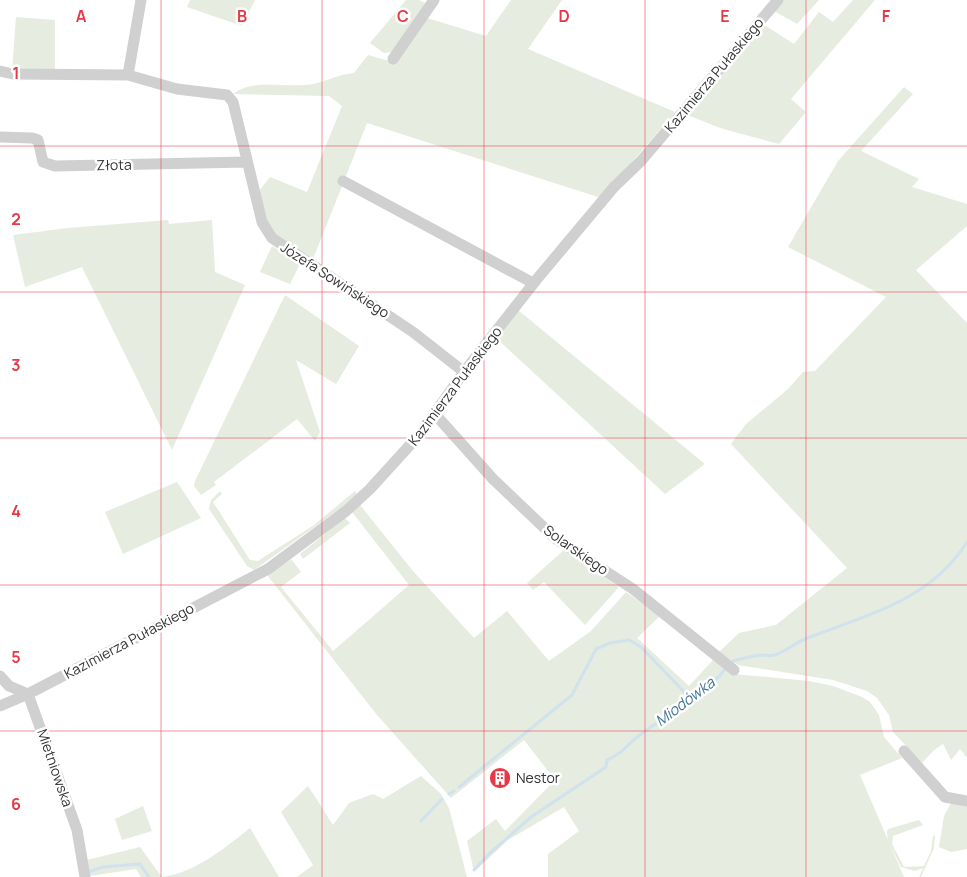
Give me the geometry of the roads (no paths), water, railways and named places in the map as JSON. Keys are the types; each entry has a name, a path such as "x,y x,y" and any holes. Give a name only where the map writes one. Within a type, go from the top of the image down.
{"street":[{"path":"128,75 141,0"},
{"path":"393,59 434,0"},
{"name":"Kazimierza Pułaskiego","path":"0,706 28,694 268,569 346,511 370,489 420,434 464,372 533,283 614,187 641,161 778,0"},
{"name":"Józefa Sowińskiego","path":"0,71 13,74 128,75 178,89 227,95 233,102 264,227 272,238 413,332 464,372"},
{"name":"Złota","path":"0,137 32,138 38,140 43,162 55,166 247,162"},
{"path":"342,181 533,283"},
{"name":"Solarskiego","path":"434,413 493,479 556,538 633,589 734,670"},
{"path":"0,676 9,686 28,694"},
{"name":"Mietniowska","path":"28,694 77,830 85,877"},
{"path":"904,751 945,797 967,801"}],"waterway":[{"name":"Miodówka","path":"731,663 757,655 775,655 805,639 895,604 935,579 952,562 967,542"},
{"path":"459,787 572,695 596,649 610,643 629,640 641,647 690,698"},
{"name":"Miodówka","path":"474,870 490,853 531,817 606,767 607,760 624,750 637,737 707,688 726,668"},
{"path":"449,794 454,791"},
{"path":"421,821 442,799"},
{"name":"Miodówka","path":"88,872 103,867 140,864 149,877"}],"place":[{"name":"Nestor","path":"500,778"}]}
